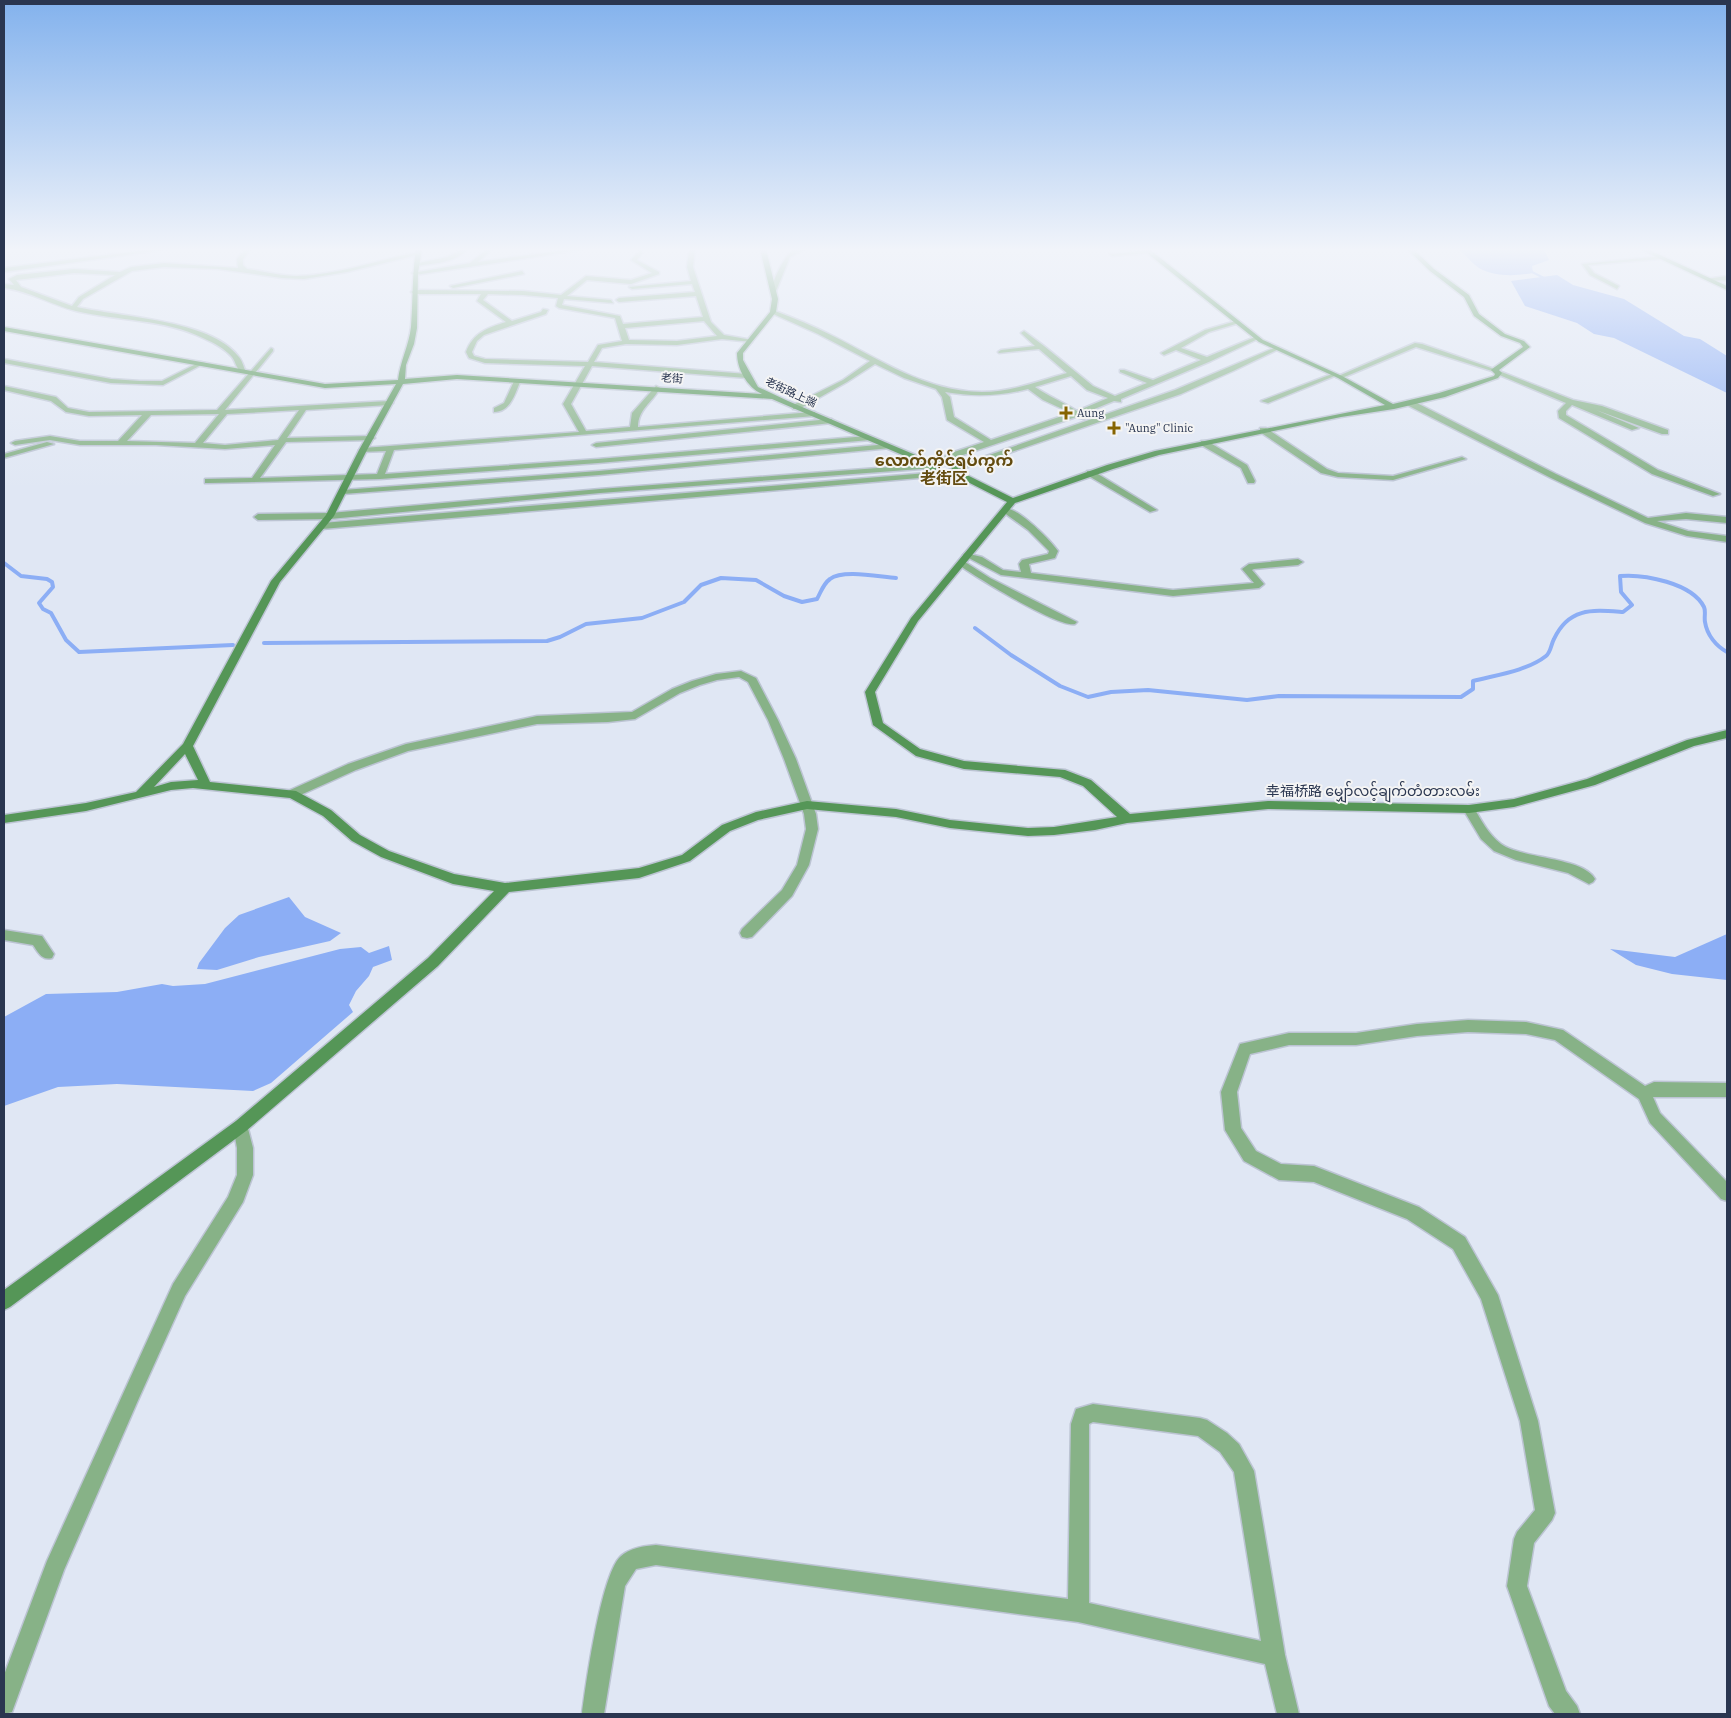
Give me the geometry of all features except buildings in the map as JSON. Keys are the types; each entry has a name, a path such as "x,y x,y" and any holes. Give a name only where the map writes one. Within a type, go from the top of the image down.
{"main road":[{"name":"老街","path":"5,329 325,386 349,386 456,377 577,383 773,397"},
{"path":"139,795 187,746 276,581 330,516 363,450 401,381 414,329"},
{"name":"老街路上端","path":"759,329 740,353 740,360 755,388 932,466"},
{"path":"1245,329 1276,349 1337,376 1394,407"},
{"path":"1127,819 1087,783 1061,773 964,765 916,752 878,725 870,692 914,620 1009,506 1090,474 1158,452 1263,430 1394,407 1442,396 1496,377 1497,371 1527,347 1522,342 1503,335 1495,329"},
{"path":"956,470 948,474 939,474 932,471 932,466 942,462 950,463 956,470 1009,506"},
{"name":"幸福桥路 မျှော်လင့်ချက်တံတားလမ်း","path":"292,794 327,813 356,838 384,854 453,879 505,888 639,873 686,858 726,828 756,816 807,805 896,813 950,824 1028,832 1054,831 1095,826 1127,819 1268,804 1468,809 1514,803 1591,782 1691,743 1727,734"},
{"path":"187,746 206,785"},
{"path":"4,819 86,807 171,786 206,785 292,794"},
{"path":"5,1299 241,1126 433,962 505,888"}],"street":[{"path":"183,329 199,333 218,342 236,357 242,370"},
{"path":"496,329 477,337 469,352 471,357 485,361 590,364 747,376"},
{"path":"622,329 626,342"},
{"path":"712,329 722,337"},
{"path":"813,329 875,362 939,389 982,394 1029,386 1071,374"},
{"path":"1164,352 1176,348 1210,329"},
{"path":"1024,333 1090,388 1136,408"},
{"path":"583,433 567,404 577,383 600,346 626,342 677,343 722,337 750,341"},
{"path":"942,462 951,456 1116,399 1257,338"},
{"path":"1265,401 1420,344 1497,371 1635,428"},
{"path":"1001,352 1042,348"},
{"path":"1176,348 1209,360"},
{"path":"956,470 1087,422 1136,408 1231,370 1253,358 1276,349"},
{"path":"197,446 271,350"},
{"path":"4,362 111,381 155,383 163,383 202,363"},
{"path":"796,407 845,381 875,362"},
{"path":"1122,371 1153,383"},
{"path":"497,410 507,404 517,380"},
{"path":"1029,386 1046,398 1077,413 1087,422"},
{"path":"4,388 53,399 66,410 89,414 222,412 389,403"},
{"path":"634,429 634,420 638,409 648,402 656,388"},
{"path":"939,389 946,398 950,418 990,443"},
{"path":"1571,402 1599,408 1665,432"},
{"path":"1571,402 1562,411 1562,416 1576,426 1655,472 1716,494"},
{"path":"1410,403 1531,465 1648,520 1713,539 1727,546"},
{"path":"255,480 304,408"},
{"path":"119,444 148,414"},
{"path":"363,450 483,443 812,414"},
{"path":"596,445 829,421"},
{"path":"1263,430 1324,470 1338,475 1393,478 1462,458"},
{"path":"593,432 599,473 600,491 598,503"},
{"path":"15,443 50,438 66,439 80,443 156,443 225,447 283,441 371,438"},
{"path":"208,481 380,477 867,438"},
{"path":"4,456 66,439"},
{"path":"1204,443 1244,467 1251,481"},
{"path":"343,492 599,473 888,446"},
{"path":"380,477 391,449"},
{"path":"258,517 330,516 600,491 932,466"},
{"path":"322,526 939,474"},
{"path":"1090,474 1152,510"},
{"path":"1009,506 1054,552 1052,556 1025,562 1026,575"},
{"path":"1648,520 1686,516 1727,520"},
{"path":"1713,539 1727,539"},
{"path":"965,559 978,559 1001,572 1139,590 1188,593 1256,586 1259,584 1257,580 1247,569 1252,566 1298,562"},
{"path":"965,559 987,580 1045,611 1072,622"},
{"path":"292,794 352,767 406,748 537,720 608,718 635,715 676,691 716,677 735,673 741,674 752,680 773,720 807,805 812,829 803,865 787,893 748,933"},
{"path":"1468,809 1485,836 1498,848 1516,855 1572,869 1589,879"},
{"path":"4,935 37,940 47,954"},
{"path":"1568,1714 1557,1698 1517,1586 1524,1539 1545,1513 1529,1421 1489,1296 1459,1243 1412,1213 1314,1174 1279,1172 1250,1156 1233,1130 1229,1092 1245,1049 1289,1039 1356,1039 1417,1030 1468,1026 1526,1028 1558,1034 1644,1094 1655,1118 1727,1193"},
{"path":"1644,1094 1654,1089 1727,1090"},
{"path":"4,1704 54,1568 132,1391 179,1290 235,1202 245,1175 245,1148 241,1126"},
{"path":"1078,1611 1080,1424 1083,1416 1093,1413 1200,1427 1215,1434 1239,1458 1244,1471 1274,1655 1288,1714"},
{"path":"593,1714 615,1586 621,1571 631,1559 643,1555 665,1556 1078,1611 1274,1655"}],"water":[{"path":"1587,329 1673,329 1684,336 1700,339 1727,356 1727,393 1614,338 1594,334"},
{"path":"289,897 305,917 341,933 330,941 259,957 217,970 197,969 199,963 225,928 239,915"},
{"path":"1727,934 1727,980 1672,974 1636,965 1610,949 1675,957"},
{"path":"389,946 392,960 373,967 369,976 356,991 349,1005 353,1012 271,1083 253,1091 117,1084 58,1087 4,1106 4,1017 46,994 117,992 162,984 173,986 205,984 340,949 361,947 369,953"}],"waterway":[{"path":"4,563 21,576 47,579 52,582 53,587 39,603 43,609 51,613 66,640 79,652 233,645"},
{"path":"264,643 547,641 560,637 586,624 642,618 684,602 701,585 721,578 756,580 784,596 802,602 817,599 826,583 836,576 852,574 896,578"},
{"path":"975,628 1011,655 1060,686 1088,697 1111,692 1148,690 1247,700 1279,696 1461,697 1473,689 1473,681 1521,669 1546,656 1560,629 1575,616 1592,611 1623,612 1632,605 1621,592 1620,576 1630,576 1654,579 1678,586 1698,599 1705,610 1705,622 1710,636 1719,647 1727,652"}],"place":[{"name":"Aung","path":"1066,413"},
{"name":"\"Aung\" Clinic","path":"1114,428"}],"district":[{"name":"လောက်ကိုင်ရပ်ကွက် 老街区","path":"944,469"}]}
